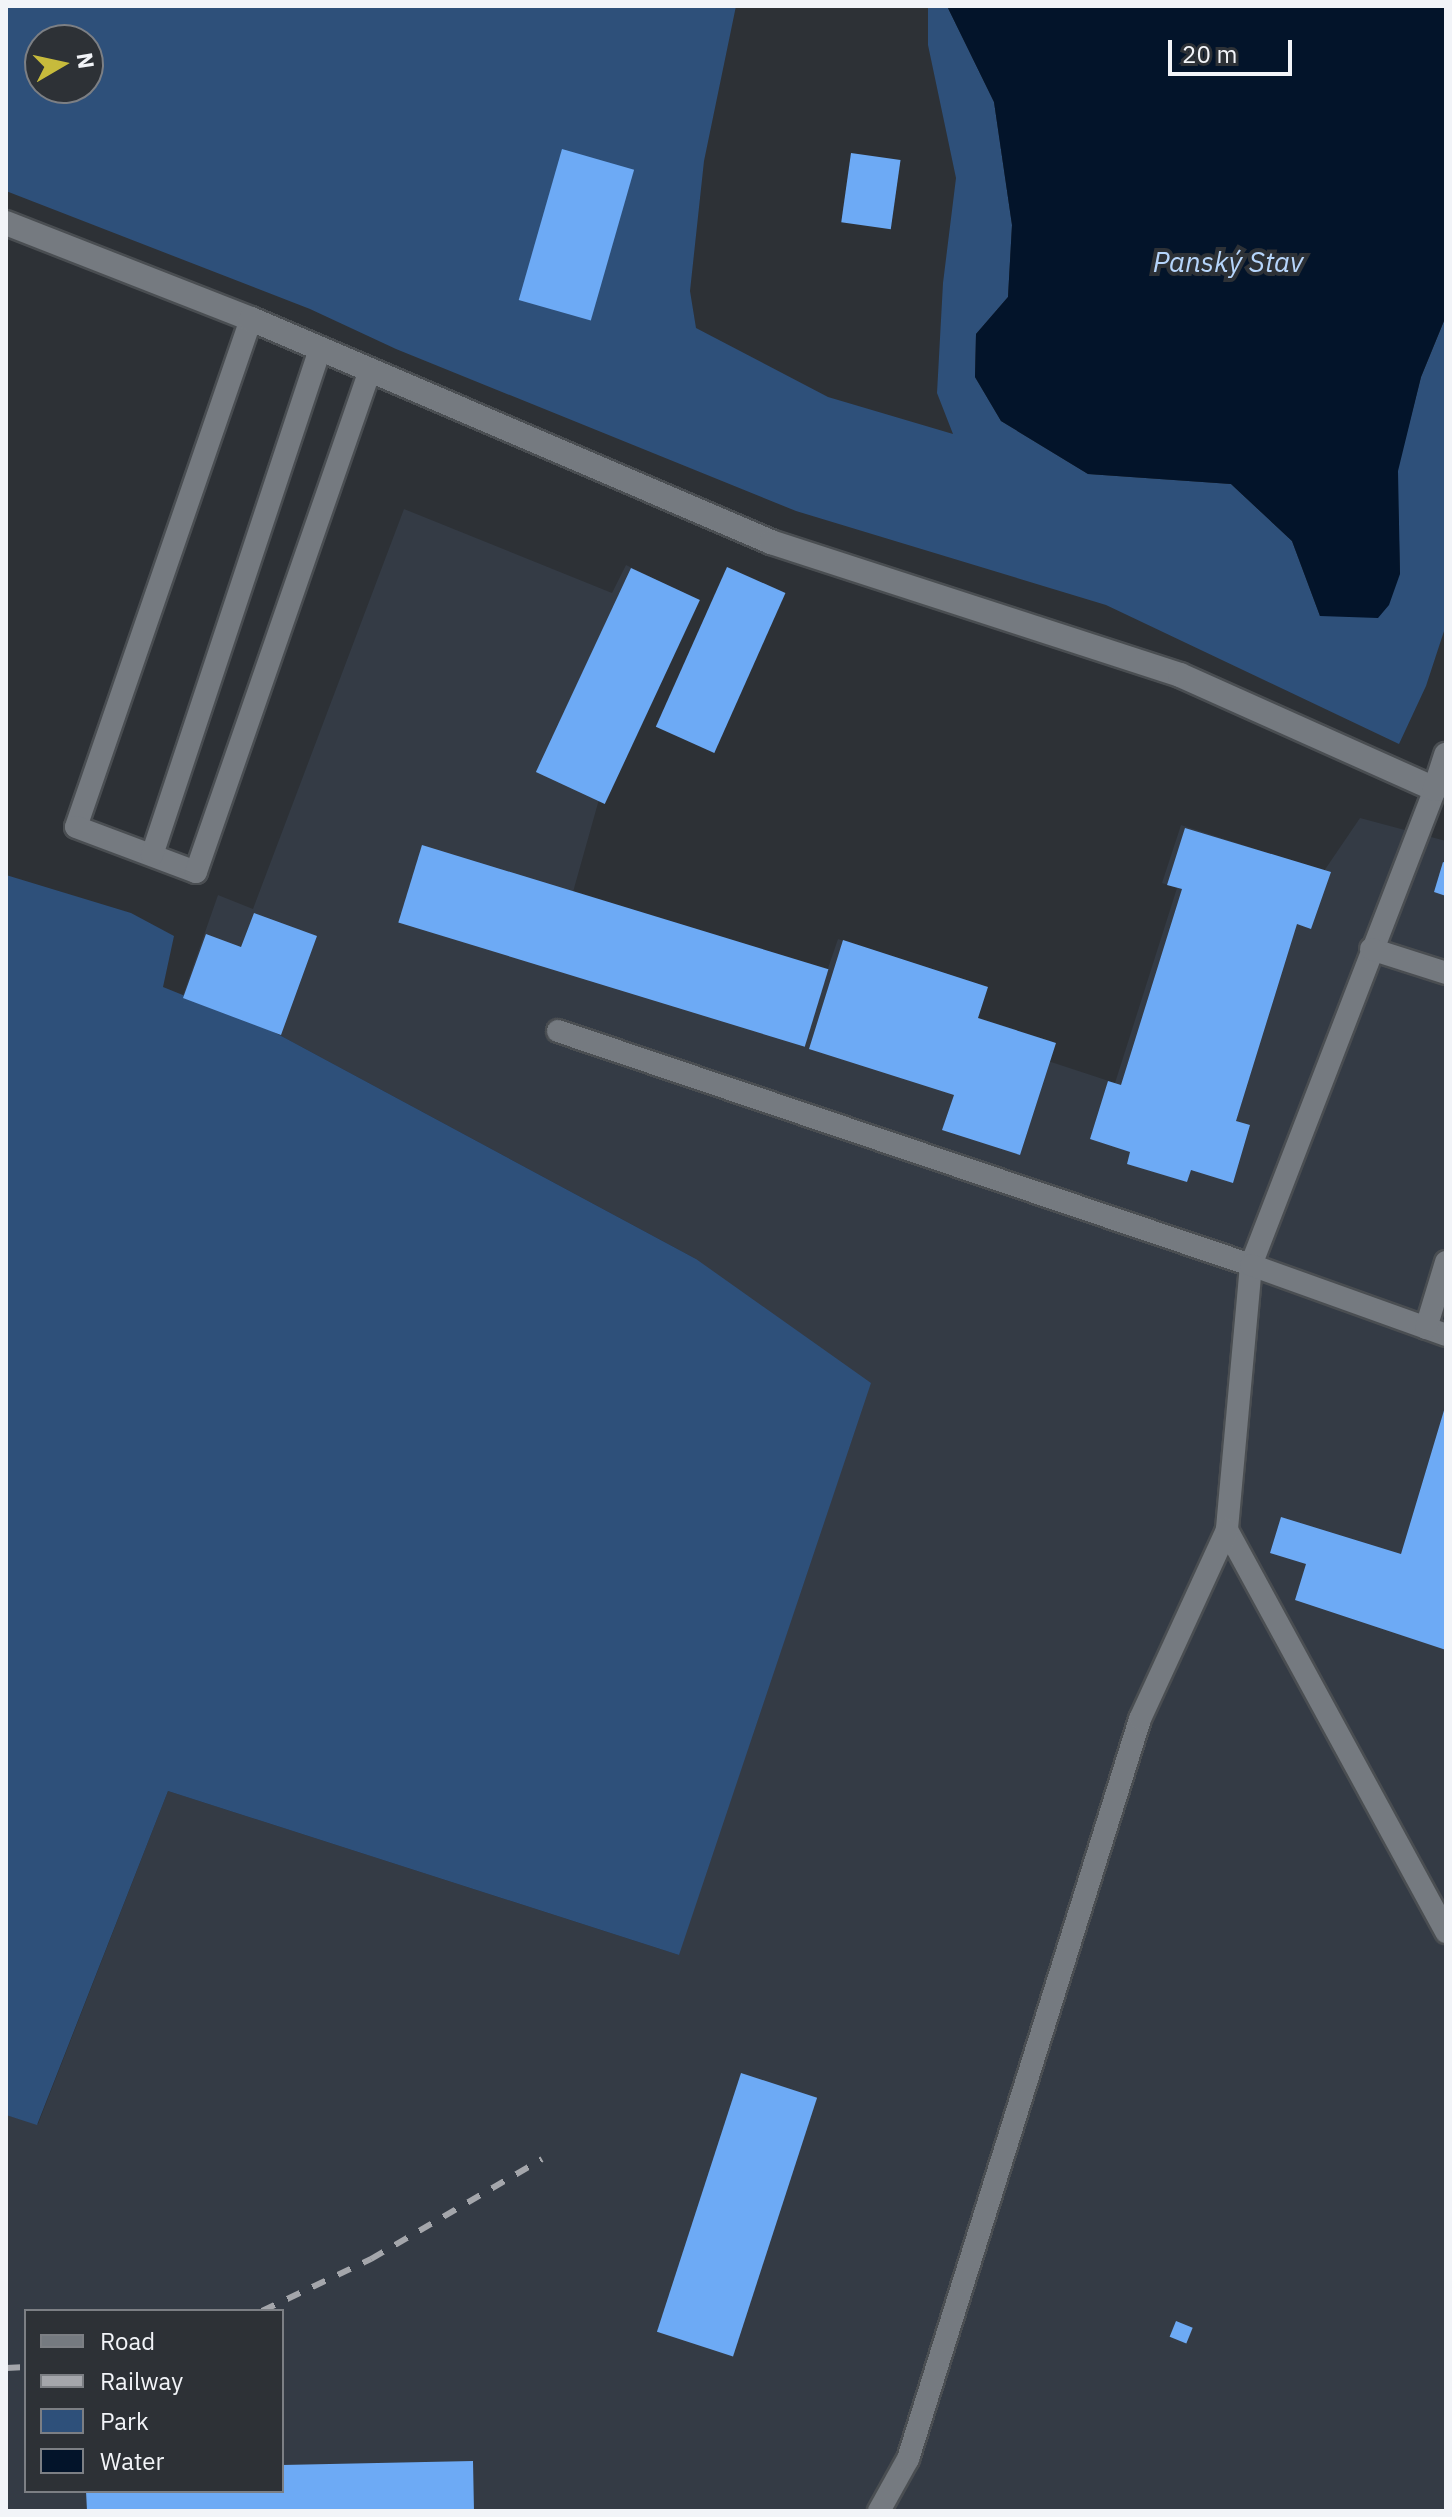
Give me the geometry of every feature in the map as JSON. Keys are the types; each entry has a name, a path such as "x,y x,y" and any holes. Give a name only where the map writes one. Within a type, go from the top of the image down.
{"street":[{"path":"6,223 251,319 771,542 1180,675 1435,789 1446,755"}],"lane":[{"path":"251,319 76,827 196,872 370,370"},
{"path":"152,855 320,349"},
{"path":"879,2511 908,2459 1140,1719 1227,1530 1251,1265 1435,789"},
{"path":"1371,949 1446,973"},
{"path":"558,1031 1251,1265 1436,1332 1446,1262"},
{"path":"1227,1530 1446,1932"}],"shaded area":[{"path":"404,509 612,593 626,565 689,596 598,803 573,892 827,971 838,939 982,985 973,1016 1050,1041 1045,1060 1115,1083 1177,888 1162,883 1181,825 1324,871 1360,818 1446,841 1446,2511 6,2511 6,2115 38,2124 168,1791 679,1955 696,1259 272,1031 183,995 218,895 253,909"}],"green space":[{"path":"6,6 736,6 704,161 690,291 696,328 828,397 953,434 937,393 943,283 956,178 928,45 928,6 947,6 994,102 1012,225 1008,297 976,334 975,377 1001,421 1088,474 1231,484 1292,541 1320,616 1400,574 1397,471 1421,377 1446,316 1446,625 1426,686 1399,744 1106,605 796,511 396,349 310,309 6,191"},
{"path":"6,875 131,913 174,936 163,987 272,1031 696,1259 871,1383 679,1955 168,1791 37,2125 6,2115"}],"water":[{"name":"Panský Stav","path":"947,6 1446,6 1446,316 1421,377 1398,471 1400,574 1389,605 1378,618 1320,616 1292,541 1231,484 1088,474 1001,421 975,377 976,334 1008,297 1012,225 994,102"}],"building":[{"path":"562,149 634,170 591,321 519,300"},
{"path":"851,153 901,160 891,229 841,222"},
{"path":"727,567 785,593 714,753 656,727"},
{"path":"631,568 700,600 605,804 536,772"},
{"path":"1185,828 1331,872 1311,929 1297,924 1236,1121 1250,1125 1233,1183 1191,1170 1187,1182 1127,1164 1130,1152 1090,1139 1108,1081 1121,1085 1182,889 1167,885"},
{"path":"422,845 828,969 805,1047 398,922"},
{"path":"1443,862 1446,863 1446,896 1434,892"},
{"path":"254,913 317,936 281,1035 183,998 206,934 241,947"},
{"path":"843,940 988,987 978,1018 1056,1043 1020,1155 942,1130 954,1095 809,1049"},
{"path":"1445,1407 1446,1650 1295,1600 1306,1564 1270,1553 1281,1517 1401,1554"},
{"path":"741,2073 817,2098 733,2356 657,2332"},
{"path":"1176,2321 1193,2328 1186,2344 1170,2337"},
{"path":"473,2461 474,2511 87,2511 86,2493 284,2493 284,2465"}],"railway":[{"path":"266,2309 371,2259 542,2159"},
{"path":"6,2368 24,2367"}]}
